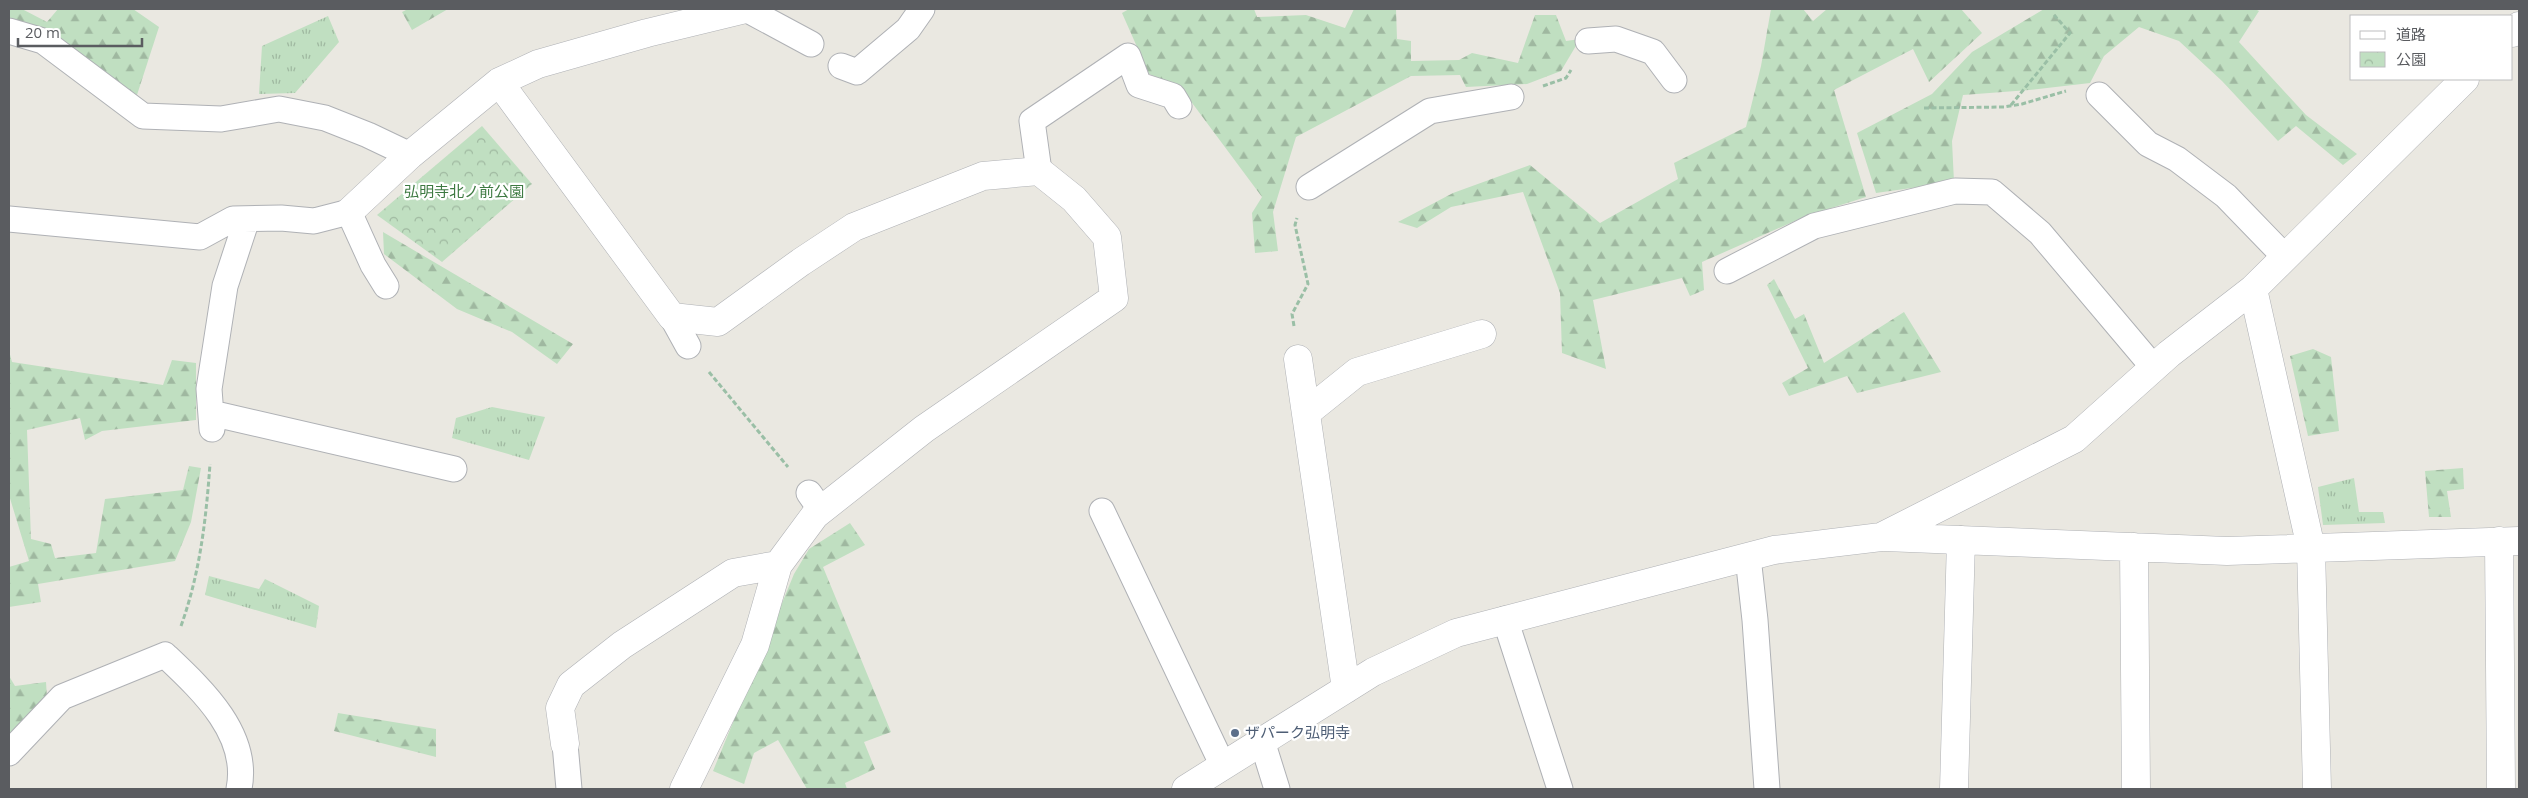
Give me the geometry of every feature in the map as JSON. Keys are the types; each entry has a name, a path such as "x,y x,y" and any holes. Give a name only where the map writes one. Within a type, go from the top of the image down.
{"street":[{"path":"349,212 410,155 499,82 538,64 647,33 746,9"},
{"path":"1881,537 2074,439 2154,368 2253,289 2464,80"},
{"path":"499,82 672,317 718,322 801,262 854,227 983,176 1039,171 1074,199 1107,237 1114,298 815,502 815,515 778,565 754,645 684,789"},
{"path":"2253,289 2311,548 2317,789"},
{"path":"1306,413 1357,372 1482,334"},
{"path":"1298,359 1346,689"},
{"path":"1186,789 1373,672 1456,633 1774,550 1881,537 2227,551 2509,541 2501,789"},
{"path":"1954,789 1961,540"},
{"path":"2134,547 2136,789"},
{"path":"565,744 560,708 571,685 622,645 733,573 778,565"}],"lane":[{"path":"746,9 811,44"},
{"path":"841,66 856,72 908,29 922,9"},
{"path":"9,31 43,41 143,116 221,120 279,109 325,118 368,134 410,155"},
{"path":"1588,41 1616,39 1653,52 1674,80"},
{"path":"1039,171 1032,122 1128,56 1140,85 1173,96 1179,106"},
{"path":"2099,95 2148,144 2177,159 2226,196 2285,256"},
{"path":"1309,187 1430,111 1512,97"},
{"path":"1727,271 1814,226 1955,191 1992,192 2040,233 2154,368"},
{"path":"9,219 200,236 233,219 281,218 314,221 349,212 373,265 386,286"},
{"path":"247,219 225,286 210,389 212,422 454,469"},
{"path":"672,317 688,346"},
{"path":"1102,511 1222,766"},
{"path":"1748,557 1767,789"},
{"path":"1505,620 1560,789"},
{"path":"9,753 62,697 165,655 197,684 223,719 238,747 242,774 239,789"},
{"path":"1262,741 1278,789"},
{"path":"565,744 569,789"}],"path":[{"path":"2011,106 2070,33 2054,15"},
{"path":"1924,108 2011,106 2078,88 2099,95"},
{"path":"1298,359 1292,314 1308,284 1295,225 1309,187"},
{"path":"688,346 815,502"},
{"path":"178,635 193,592 205,528 212,422"}],"green space":[{"path":"9,9 22,9 47,22 58,9 133,9 159,27 136,98 9,22"},
{"path":"408,9 448,9 412,30 402,12"},
{"path":"1129,9 1254,9 1257,17 1306,15 1345,28 1354,9 1396,9 1397,39 1411,41 1411,61 1459,60 1472,53 1518,63 1535,15 1556,15 1566,41 1580,39 1561,71 1527,84 1466,87 1460,75 1411,76 1296,137 1273,212 1278,251 1255,253 1252,213 1262,197 1181,88 1149,74 1122,13"},
{"path":"1771,9 1803,9 1813,21 1827,9 1961,9 1982,33 1929,82 1913,49 1834,90 1866,197 1806,216 1702,262 1704,290 1690,296 1682,278 1593,300 1606,369 1562,353 1560,293 1523,192 1451,207 1417,228 1398,222 1453,193 1530,165 1600,223 1678,179 1674,163 1746,127 1761,66"},
{"path":"2044,9 2255,9 2259,11 2239,42 2306,115 2357,154 2343,165 2296,126 2278,141 2222,81 2179,41 2139,27 2104,56 2090,83 1963,95 1952,141 1954,182 1876,193 1857,133 1932,94 1972,52"},
{"path":"328,16 339,42 295,93 259,94 262,46"},
{"name":"弘明寺北ノ前公園","path":"482,126 532,184 442,262 377,215"},
{"path":"383,232 573,344 557,364 512,332 457,309 384,254"},
{"path":"1774,279 1795,319 1804,314 1824,363 1904,312 1941,372 1857,393 1847,376 1789,396 1782,383 1808,368 1767,285"},
{"path":"2313,349 2331,357 2339,431 2308,436 2290,356"},
{"path":"9,351 12,362 163,385 172,360 196,363 196,420 102,431 85,440 80,418 27,430 31,539 51,544 55,558 96,553 105,499 183,490 189,466 201,468 191,522 175,561 38,584 41,602 9,607 9,567 29,561 9,495"},
{"path":"492,407 545,417 529,460 452,438 456,418"},
{"path":"2463,468 2464,489 2447,491 2451,517 2429,517 2425,471"},
{"path":"2354,478 2359,512 2383,512 2385,523 2323,525 2318,487"},
{"path":"850,523 865,545 823,567 891,732 864,742 875,769 845,783 847,789 807,789 778,740 754,753 744,784 713,771 794,574 809,549"},
{"path":"209,576 259,589 265,579 319,606 316,628 205,595"},
{"path":"9,676 15,686 46,682 47,698 9,737"},
{"path":"338,713 436,729 436,757 334,731"}],"place":[{"name":"ザパーク弘明寺","path":"1235,733"}]}
